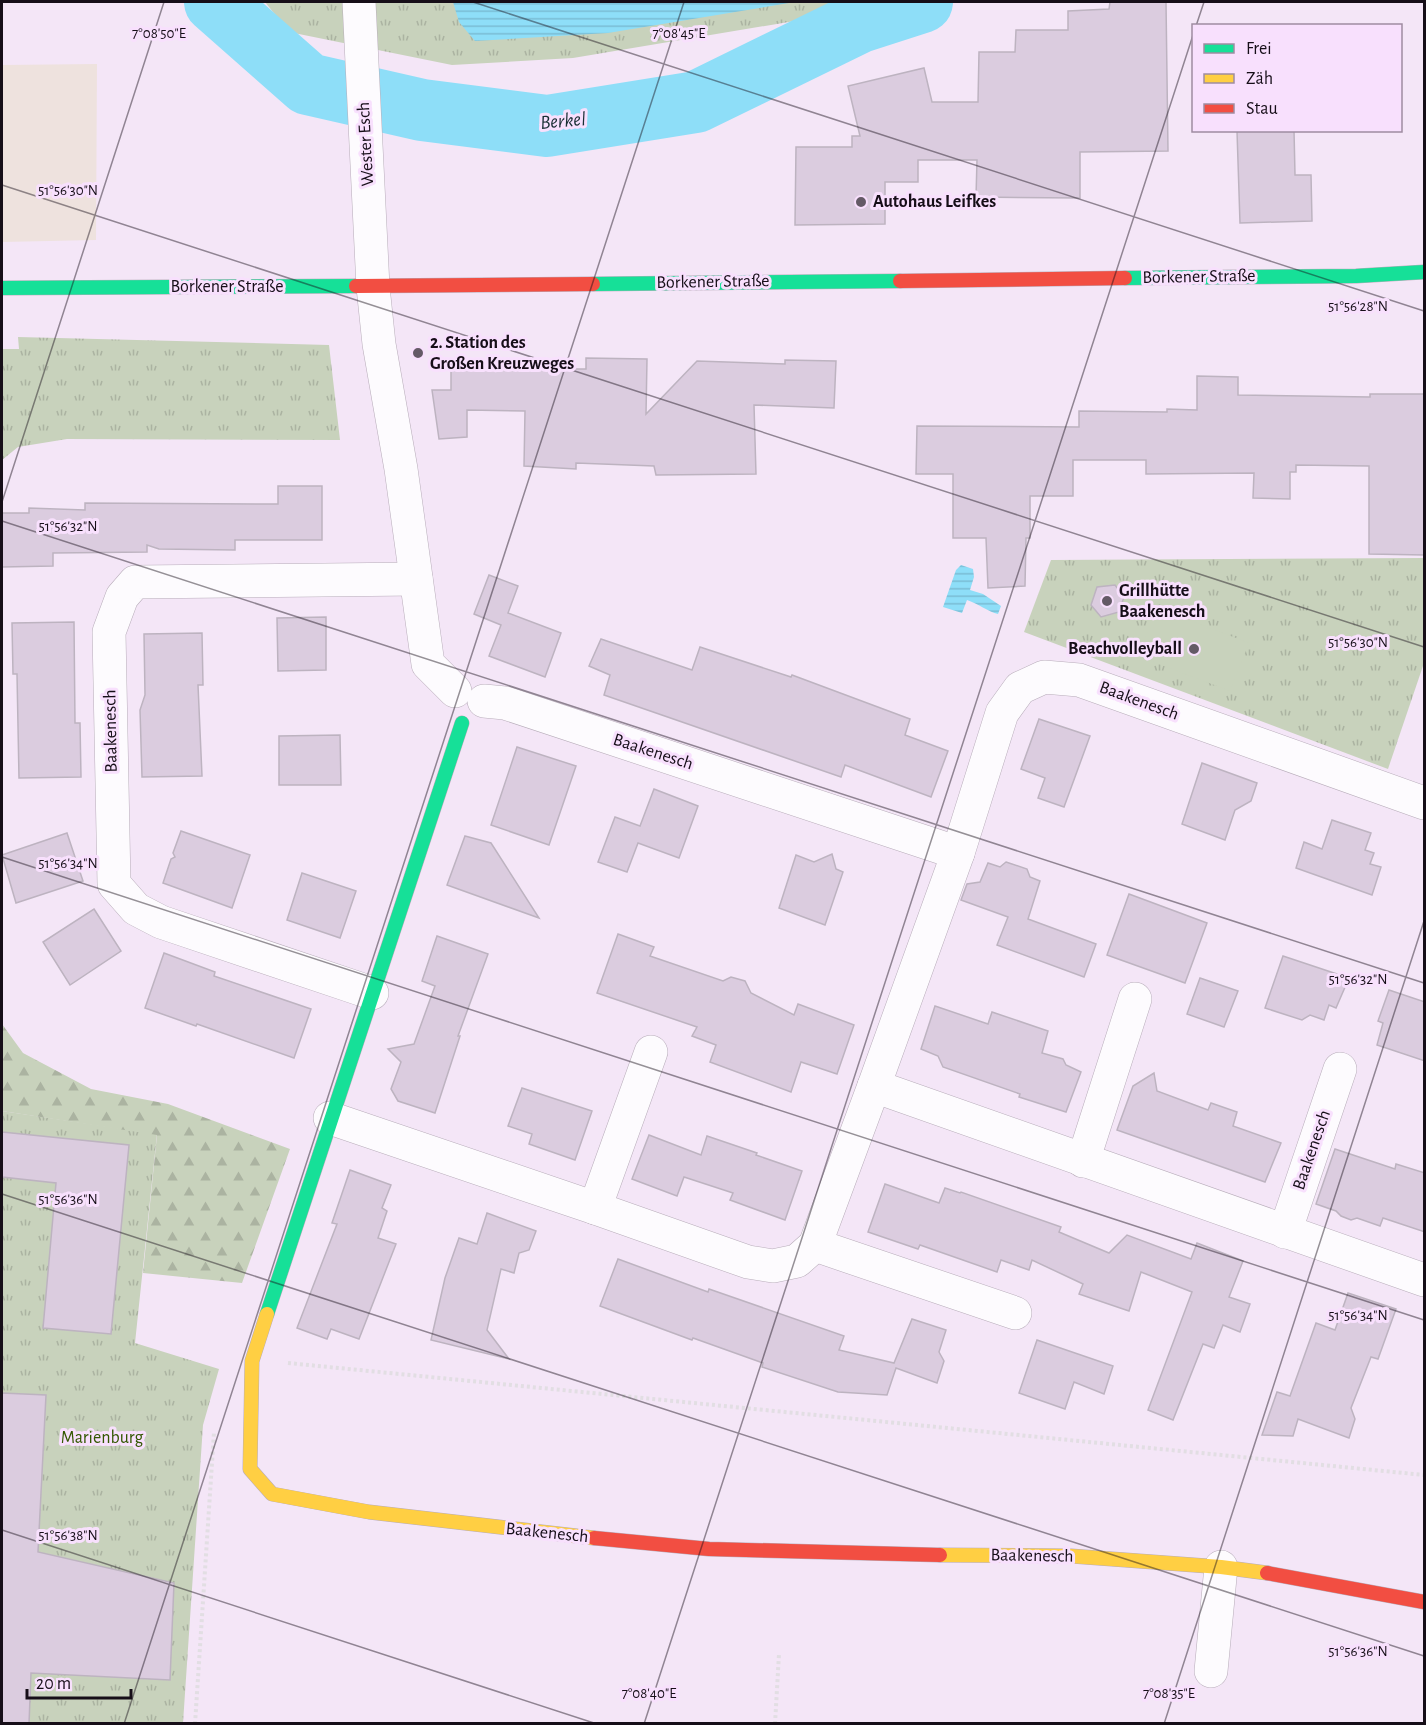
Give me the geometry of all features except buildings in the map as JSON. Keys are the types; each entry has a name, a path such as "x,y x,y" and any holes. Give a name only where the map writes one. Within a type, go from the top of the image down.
{"street":[{"name":"Wester Esch","path":"359,2 373,287"},
{"name":"Borkener Straße","path":"2,288 373,287 1356,276 1425,272"},
{"path":"373,287 379,344 401,469 429,664 467,705"},
{"name":"Baakenesch","path":"372,993 161,922 136,909 114,884 109,632 122,597 135,582 416,579"},
{"name":"Baakenesch","path":"815,1245 958,853 1002,714 1020,688 1044,677 1079,680 1425,803"},
{"name":"Baakenesch","path":"958,853 505,703 467,705 252,1361 250,1468 272,1494 369,1512 483,1526 709,1549 900,1555 1071,1556 1221,1567 1279,1574 1425,1602"},
{"path":"1083,1161 1135,999"},
{"path":"595,1208 651,1052"},
{"name":"Baakenesch","path":"1285,1232 1340,1069"},
{"path":"874,1086 1425,1280"},
{"path":"330,1118 748,1262 773,1266 797,1261 815,1245 1015,1313"},
{"path":"1211,1671 1221,1567"}],"path":[{"path":"252,1361 1425,1475"},
{"path":"195,1724 214,1428"},
{"path":"775,1724 779,1654"}],"shaded area":[{"path":"97,64 96,240 2,242 2,65"}],"green space":[{"path":"265,2 884,2 860,10 573,58 452,65 289,32"},
{"path":"18,337 329,345 340,440 67,439 18,447 2,460 2,349 19,349"},
{"path":"1424,558 1424,663 1388,769 1024,632 1051,560"},
{"name":"Beachvolleyball","path":"1157,608 1249,643 1230,691 1138,656"},
{"path":"2,1024 23,1053 91,1089 168,1104 290,1149 242,1283 143,1273 157,1135 2,1111"},
{"name":"Marienburg","path":"2,1111 157,1134 135,1343 219,1369 203,1425 183,1723 2,1723"}],"water":[{"path":"453,2 795,2 608,33 475,41 459,22"},
{"path":"961,565 973,569 974,577 970,590 983,594 1001,606 998,614 967,600 962,613 943,607 956,570"}],"waterway":[{"name":"Berkel","path":"215,2 308,84 422,110 547,126 696,102 860,22 922,2"}],"traffic: fast":[{"path":"1125,278 1356,276 1424,272"},
{"path":"593,284 900,281"},
{"path":"2,288 356,286"},
{"path":"267,1314 462,723"}],"traffic: slow":[{"path":"267,1314 252,1361 250,1469 272,1494 369,1512 594,1538"},
{"path":"940,1555 1071,1556 1221,1567 1267,1573"}],"traffic: jam":[{"path":"900,281 1125,278"},
{"path":"356,286 593,284"},
{"path":"594,1538 709,1549 940,1555"},
{"path":"1267,1573 1424,1602"}],"place":[{"name":"Autohaus Leifkes","path":"861,202"},
{"name":"2. Station des Großen Kreuzweges","path":"418,353"},
{"name":"Grillhütte Baakenesch","path":"1107,601"},
{"name":"Beachvolleyball","path":"1194,649"}]}
